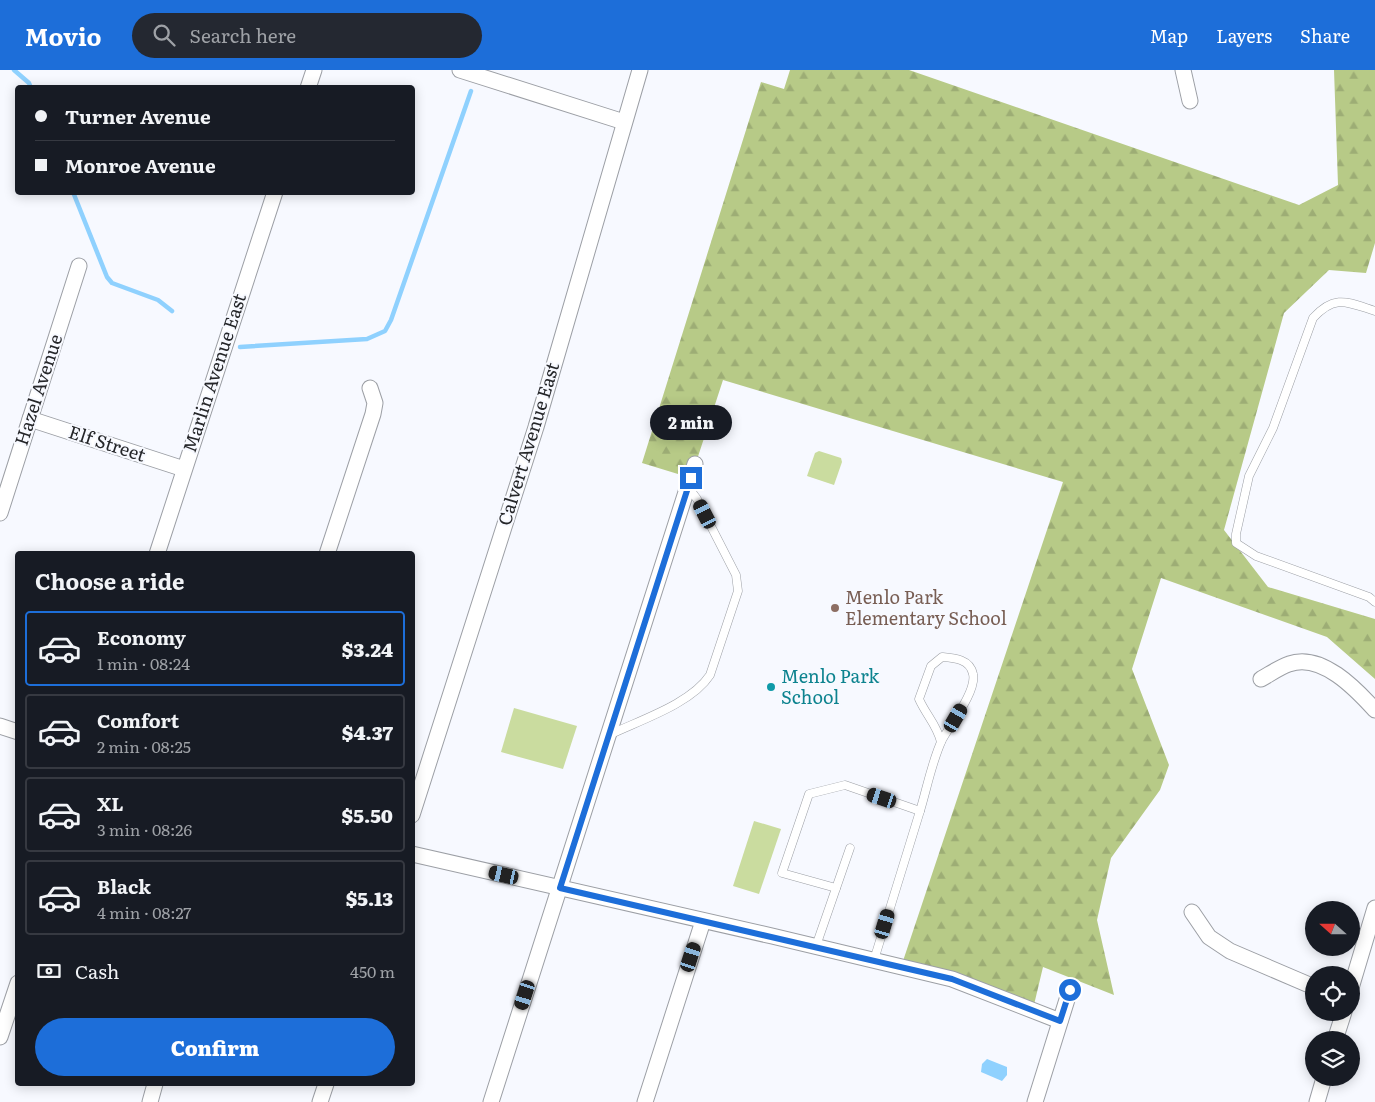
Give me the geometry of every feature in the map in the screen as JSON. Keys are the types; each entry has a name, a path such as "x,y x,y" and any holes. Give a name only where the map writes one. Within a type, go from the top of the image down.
{"street":[{"path":"309,85 314,70"},
{"path":"460,70 624,122"},
{"name":"Calvert Avenue East","path":"415,806 536,427 640,70"},
{"path":"1183,70 1190,101"},
{"name":"Marlin Avenue East","path":"158,551 274,195"},
{"name":"Hazel Avenue","path":"0,513 79,266"},
{"path":"328,551 373,414 375,403 370,388"},
{"name":"Elf Street","path":"30,419 184,468"},
{"path":"491,1102 695,464"},
{"path":"1262,679 1290,663 1306,661 1326,668 1348,684 1375,710"},
{"path":"0,726 15,731"},
{"path":"415,855 952,979 1060,1021"},
{"path":"1359,966 1372,928 1375,908"},
{"path":"1192,912 1209,937 1230,951 1305,983"},
{"path":"645,1102 703,921"},
{"path":"1035,1102 1070,990"},
{"path":"0,1037 15,992"},
{"path":"150,1102 154,1086"},
{"path":"320,1102 325,1086"},
{"path":"1316,1102 1321,1086"}],"lane":[{"path":"1375,311 1349,302 1337,301 1324,306 1313,318 1273,428 1249,476 1236,534 1236,543 1256,556 1369,597 1375,602"},
{"path":"609,735 680,701 704,684 710,675 738,591 736,575 697,499 688,487"},
{"path":"874,960 942,742 972,684 973,674 968,665 957,658 942,657 931,666 920,699 924,710 937,727 942,742"},
{"path":"836,888 782,873 809,794 845,786 920,811"},
{"path":"816,946 850,848"}],"green space":[{"path":"790,70 909,70 1299,205 1338,185 1334,70 1375,70 1375,243 1366,273 1329,270 1284,313 1224,530 1268,587 1375,619 1375,679 1327,637 1161,578 1132,669 1169,765 1160,790 1111,858 1097,920 1114,995 1043,967 1033,1009 901,967 1063,482 723,380 691,478 642,463 761,82 784,89"},
{"path":"819,451 841,458 842,462 834,485 807,476 815,453"},
{"path":"514,708 577,726 563,769 501,752"},
{"path":"754,821 781,829 759,894 733,886"}],"water":[{"path":"987,1059 1007,1067 1007,1075 1002,1081 981,1072 982,1064"}],"waterway":[{"path":"14,70 30,85"},
{"path":"240,347 367,339 385,331 391,320 471,91"},
{"path":"74,195 107,277 112,283 158,300 172,311"}],"place":[{"name":"Menlo Park Elementary School","path":"835,608"},
{"name":"Menlo Park School","path":"771,687"}],"route":[{"path":"691,478 560,888 952,979 1060,1021 1070,990"}]}
